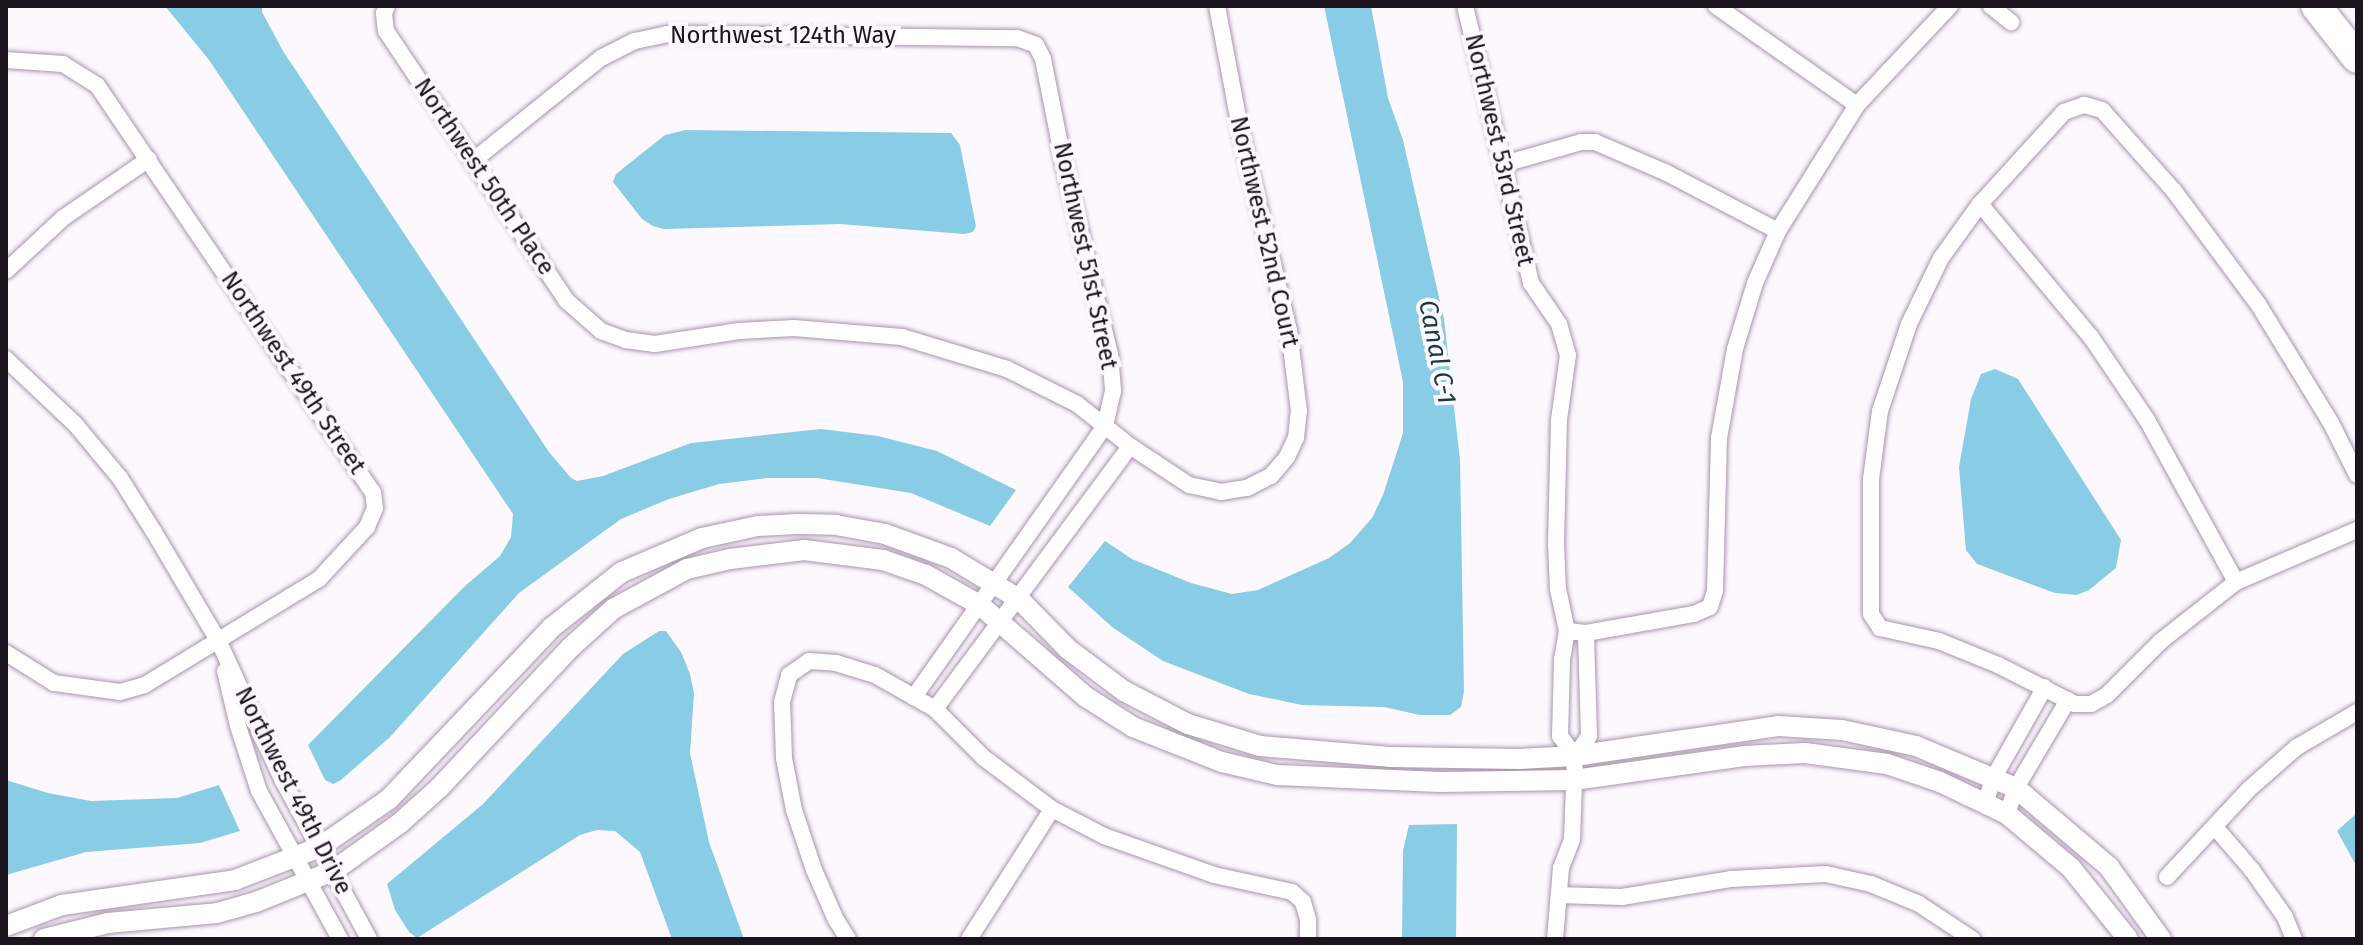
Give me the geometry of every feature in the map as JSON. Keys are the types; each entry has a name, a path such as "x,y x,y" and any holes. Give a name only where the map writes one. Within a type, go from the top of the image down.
{"highway":[{"path":"2316,6 2357,58"}],"street":[{"name":"Northwest 52nd Court","path":"1130,446 1189,485 1221,492 1247,488 1271,476 1287,457 1296,438 1299,411 1289,331 1241,133 1217,6"},
{"name":"Northwest 53rd Street","path":"1465,6 1531,283 1559,324 1568,355 1556,477 1558,589 1567,631 1562,660 1560,736 1575,756"},
{"path":"1716,6 1857,105"},
{"path":"1567,631 1586,633 1694,614 1710,607 1715,591 1719,438 1739,336 1755,283 1778,231 1857,105 1950,6"},
{"path":"1991,6 2011,22"},
{"name":"Northwest 50th Place","path":"386,9 386,31 567,301 601,331 626,340 655,344 739,331 794,328 902,337 1007,369 1077,404 1105,426"},
{"name":"Northwest 124th Way","path":"474,160 601,58 635,41 667,34 1017,38 1036,45"},
{"name":"Northwest 51st Street","path":"914,697 1105,426 1113,391 1110,355 1043,59 1036,45"},
{"name":"Northwest 49th Street","path":"6,60 43,60 63,64 97,85 373,492 375,508 367,527 319,579 145,685 120,692 54,683 6,653"},
{"path":"2357,475 2331,423 2258,304 2174,191 2102,110 2084,105 2064,112 1980,204 1941,258 1909,324 1880,411 1871,479 1871,614 1880,628 1939,641 2045,687 2075,704 2091,704 2107,695 2161,641 2236,582 2357,530"},
{"path":"1504,164 1581,142 1609,146 1778,231"},
{"path":"6,271 63,218 149,159"},
{"path":"1980,204 2091,337 2147,420 2236,582"},
{"name":"Northwest 49th Drive","path":"6,359 75,424 120,478 219,642 283,781 369,939"},
{"path":"935,709 1130,446 1105,426"},
{"path":"1050,505 1075,520"},
{"path":"6,926 62,905 209,887 295,860 359,823 416,774 551,628 584,598 656,554 702,538 758,526 836,525 885,534 917,544 995,582 1019,599 1068,649 1124,691 1188,724 1260,746 1390,757 1575,756 1778,726 1842,730 1916,746 2016,788 2109,867 2161,939"},
{"path":"44,939 108,923 217,913 256,902 333,871 399,824 439,788 570,648 613,609 687,569 768,553 804,550 847,553 883,560 926,575 980,605 1086,697 1133,727 1222,762 1277,775 1313,779 1574,780 1744,756 1805,753 1847,756 1887,764 1986,801 2007,814 2071,868 2128,939"},
{"name":"Northwest 53rd Street","path":"1555,939 1561,868 1572,839 1575,756 1589,736 1586,633"},
{"name":"Northwest 49th Drive","path":"219,642 238,726 259,791 340,939"},
{"path":"848,939 814,870 794,810 784,758 782,702 789,675 809,661 836,663 875,675 935,709 984,758 1052,809 1153,856 1214,875 1292,892 1303,902 1308,920 1308,939"},
{"path":"1986,801 1994,777 2045,687"},
{"path":"2007,814 2016,788 2068,700"},
{"path":"2167,877 2249,789 2297,747 2357,712"},
{"path":"969,939 1052,809"},
{"path":"2215,827 2252,870 2285,917 2294,939"},
{"path":"1559,895 1622,897 1731,879 1826,874 1871,884 1919,904 1972,939"}],"water":[{"path":"165,6 262,6 262,12 283,51 549,452 571,478 577,481 603,476 691,443 821,429 878,436 937,451 1016,490 990,526 911,493 817,478 767,478 719,484 669,499 621,519 519,593 390,737 341,780 333,784 325,780 308,745 465,586 500,556 511,537 513,514 209,60"},
{"name":"Canal C-1","path":"1324,6 1371,6 1388,98 1403,140 1444,319 1460,460 1464,691 1461,707 1450,715 1420,715 1384,707 1302,705 1249,694 1163,661 1112,627 1068,587 1105,541 1132,559 1191,583 1232,594 1258,590 1329,558 1350,543 1372,518 1383,495 1403,433 1403,382"},
{"path":"685,130 951,133 960,145 976,226 973,232 964,234 840,224 664,229 653,226 642,219 613,182 616,174 665,135"},
{"path":"1995,369 2018,379 2121,540 2116,568 2089,590 2077,595 2055,593 1977,564 1966,550 1959,467 1971,399 1981,374"},
{"path":"659,631 666,631 681,652 690,674 694,693 690,753 709,842 744,939 672,939 640,852 615,831 597,830 580,835 417,938 409,932 395,910 387,884 483,804 623,654"},
{"path":"6,780 48,793 91,801 177,798 219,785 240,831 200,843 86,852 6,875"},
{"path":"2357,813 2357,867 2337,831"},
{"path":"1457,824 1456,939 1402,939 1403,851 1409,825"}]}
